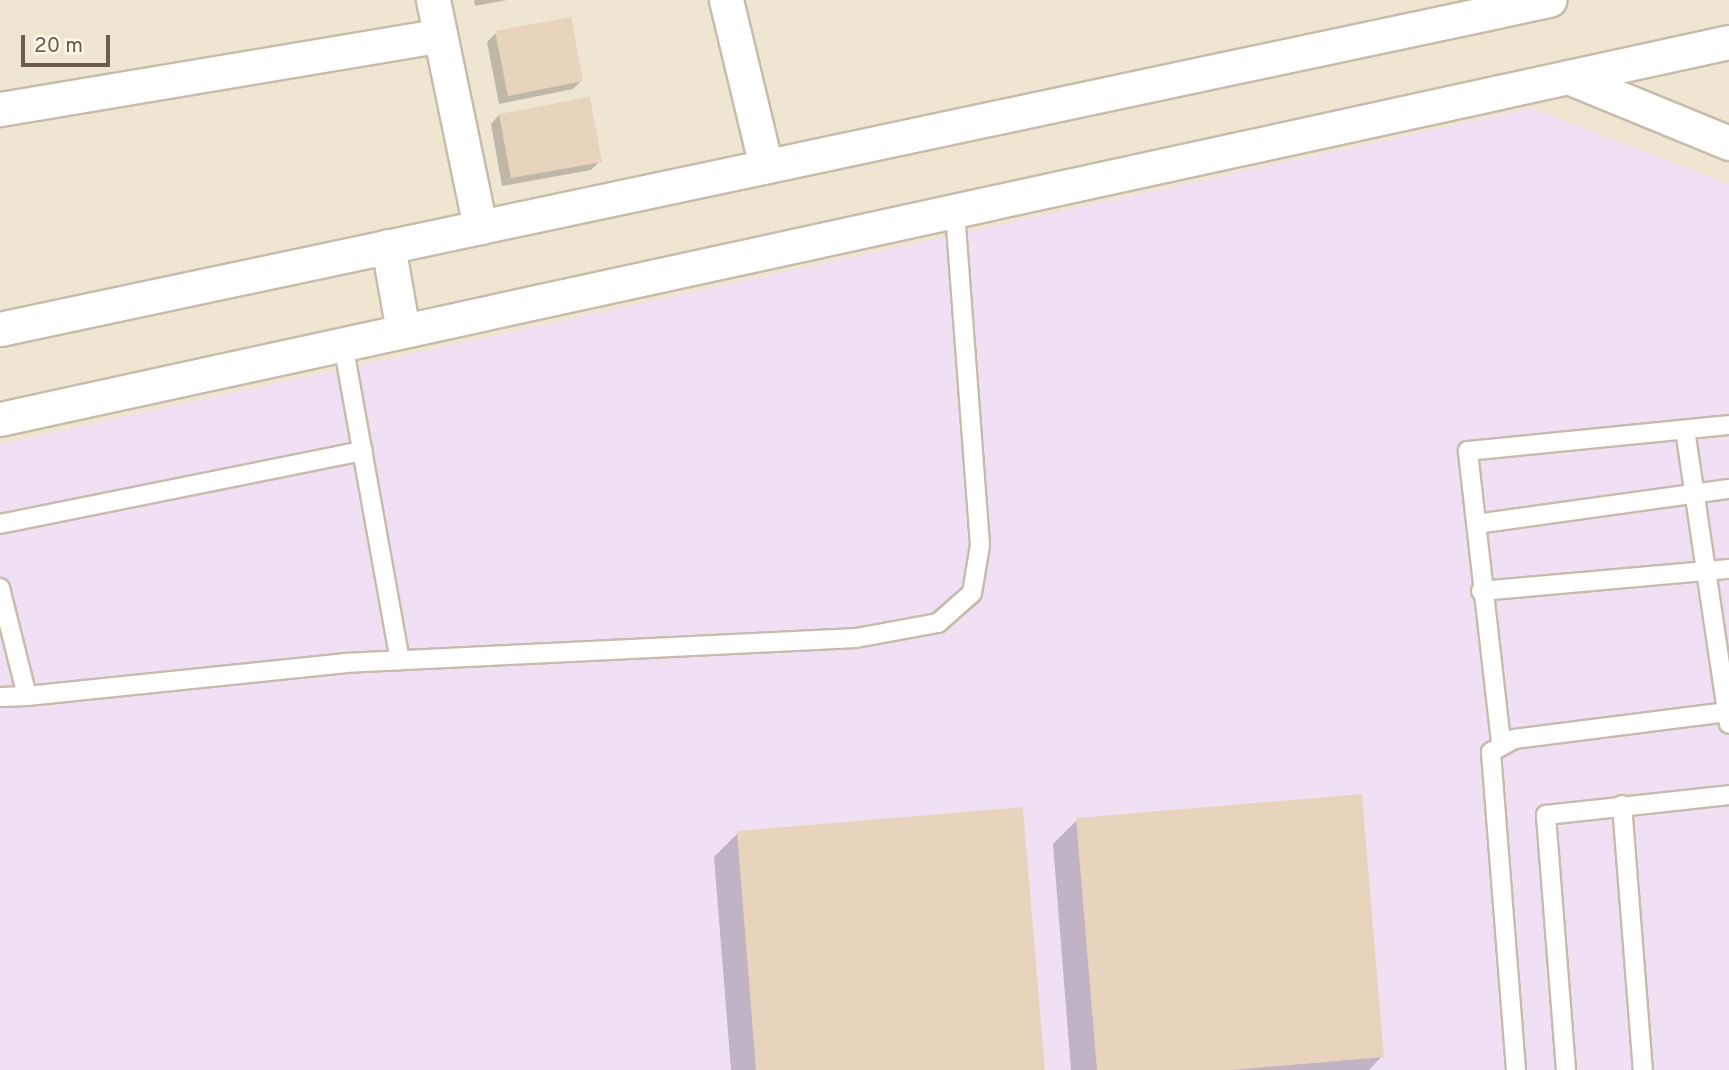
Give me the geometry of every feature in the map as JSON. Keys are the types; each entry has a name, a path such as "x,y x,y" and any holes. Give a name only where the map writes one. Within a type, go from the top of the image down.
{"street":[{"path":"433,0 480,227"},
{"path":"726,0 766,166"},
{"path":"0,330 1549,0"},
{"path":"0,109 440,35"},
{"path":"0,419 1729,41"},
{"path":"1568,77 1729,143"},
{"path":"388,246 403,331"}],"lane":[{"path":"0,698 400,660 856,638 951,616 972,593 980,545 955,211"},
{"path":"343,344 400,660"},
{"path":"1516,1070 1488,762 1501,742 1481,591 1467,454 1474,449 1729,425"},
{"path":"1501,742 1728,717 1692,492 1685,430"},
{"path":"0,524 363,451"},
{"path":"1476,524 1729,489"},
{"path":"1481,591 1729,569"},
{"path":"0,588 27,696"},
{"path":"1566,1070 1545,817 1622,805 1729,795"},
{"path":"1622,805 1643,1070"}],"shaded area":[{"path":"0,0 1729,0 1729,1070 0,1070"},
{"path":"1532,108 1729,184 1729,1070 0,1070 0,444"}],"building":[{"path":"571,17 583,81 508,96 495,31"},
{"path":"590,97 602,162 511,178 499,114"},
{"path":"1362,794 1384,1057 1231,1070 1097,1070 1076,818"},
{"path":"1023,807 1045,1070 756,1070 737,831"}]}
